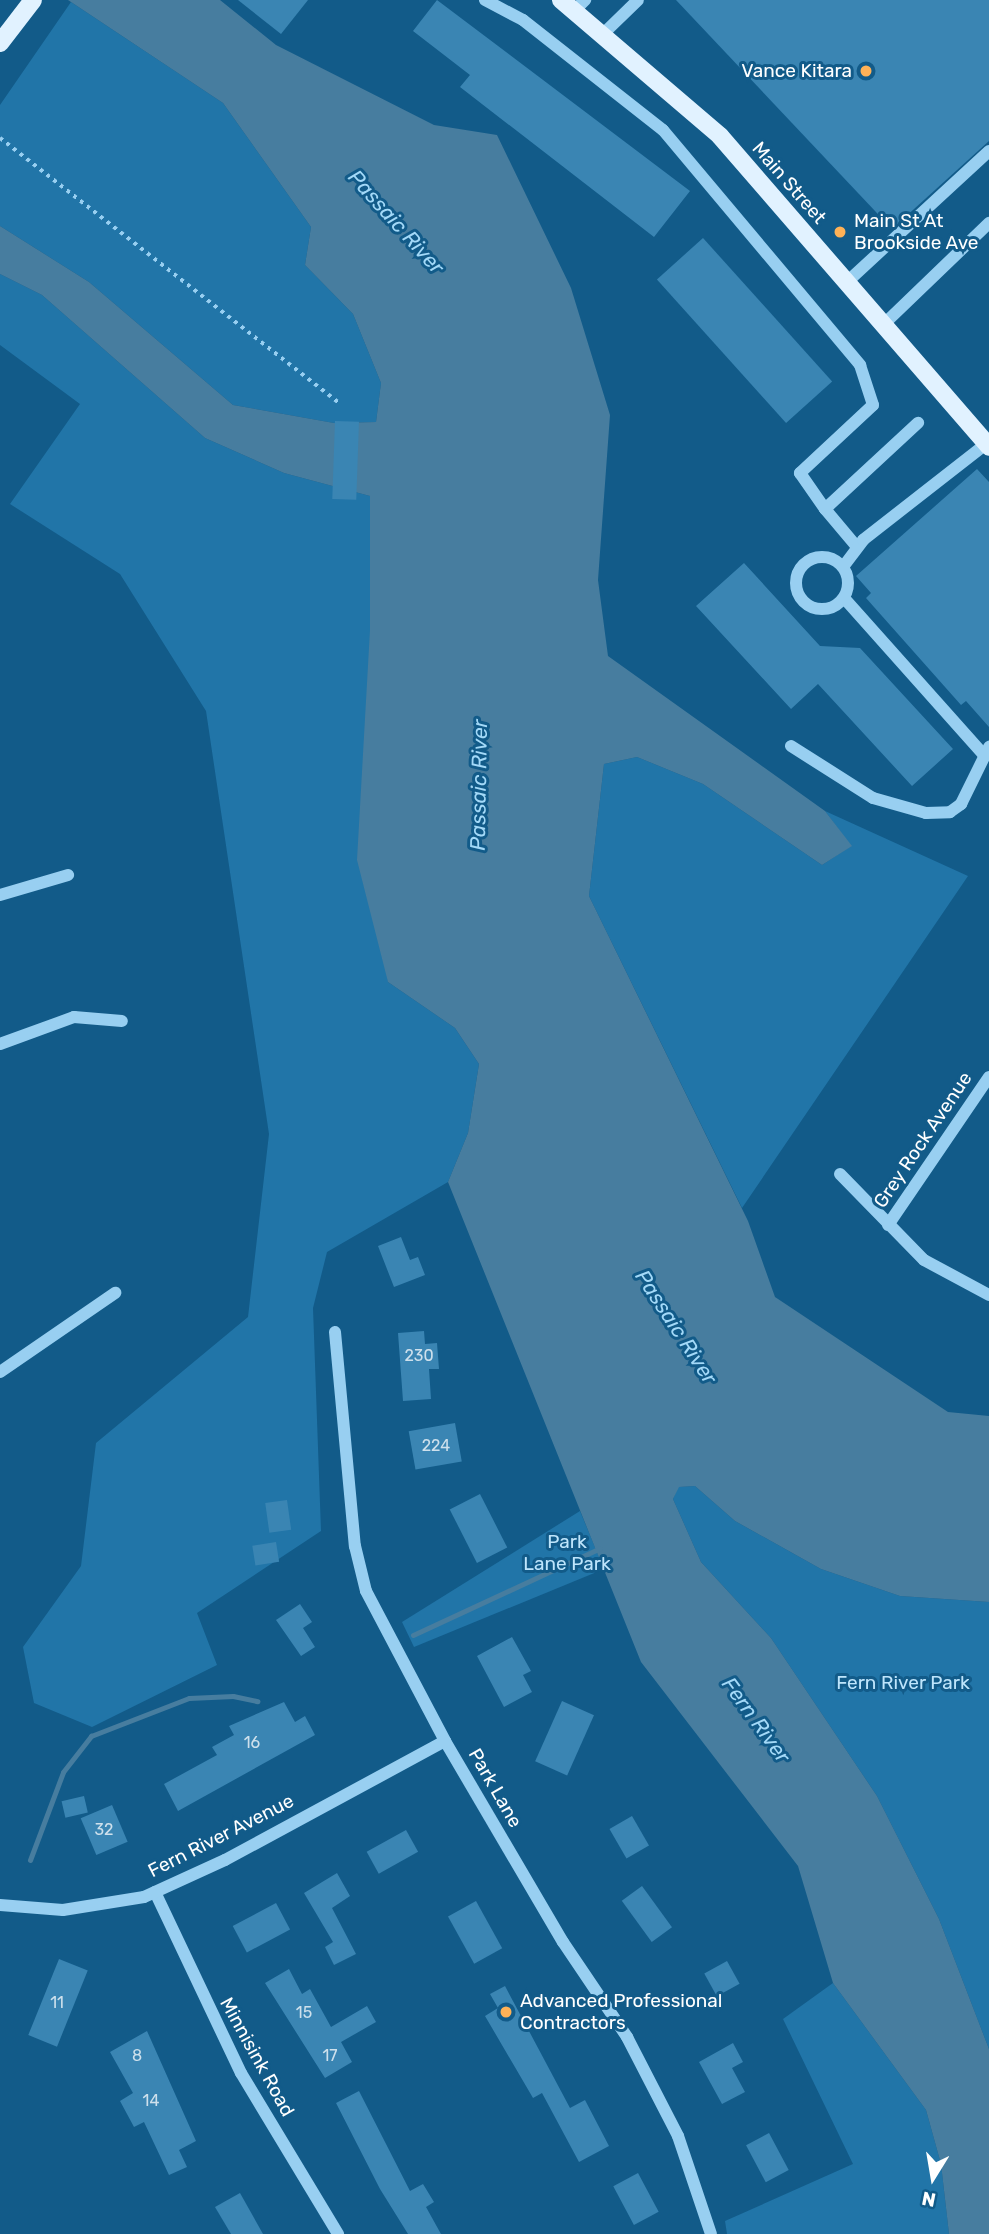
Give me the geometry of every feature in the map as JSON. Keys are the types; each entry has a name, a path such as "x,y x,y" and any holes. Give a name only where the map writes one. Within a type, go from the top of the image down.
{"main road":[{"path":"0,43 33,0"},
{"name":"Main Street","path":"574,4 602,35 720,136 987,445"}],"street":[{"path":"485,0 523,20 663,130 860,365 873,405 800,473 825,509 858,547"},
{"path":"602,35 638,0"},
{"path":"847,282 989,151"},
{"path":"884,324 989,223"},
{"path":"825,509 918,423"},
{"path":"843,567 858,547 987,445"},
{"path":"819,557 843,567 849,582 844,598 831,608 814,609 800,598 796,581 803,565 819,557"},
{"path":"791,746 873,798 926,813 950,812 961,804 986,751 844,598"},
{"path":"0,895 68,876"},
{"path":"0,1044 74,1017 122,1021"},
{"name":"Grey Rock Avenue","path":"888,1225 989,1077"},
{"path":"840,1174 924,1260 989,1296"},
{"path":"0,1372 115,1293"},
{"name":"Park Lane","path":"335,1332 358,1565 445,1741 563,1942 627,2037 678,2136 711,2234"},
{"name":"Fern River Avenue","path":"0,1905 63,1910 155,1892 445,1741"},
{"name":"Minnisink Road","path":"155,1892 186,1966 241,2073 338,2234"}],"path":[{"path":"0,138 341,404"}],"green space":[{"path":"71,2 223,103 311,227 305,265 353,314 381,383 376,422 334,423 233,405 89,282 0,226 0,105"},
{"path":"0,274 42,295 205,438 284,473 370,496 370,630 388,982 455,1028 479,1064 468,1133 448,1182 327,1252 313,1308 321,1531 197,1613 217,1665 92,1727 34,1703 23,1647 81,1566 96,1443 248,1317 269,1134 206,711 120,574 10,504 80,404 0,345"},
{"path":"637,757 703,784 822,865 851,846 825,811 968,876 742,1208 589,896 604,764"},
{"name":"Fern River Park","path":"695,1486 735,1521 821,1569 900,1596 989,1602 989,2049 939,1919 877,1796 771,1638 701,1562 673,1499 678,1487"},
{"name":"Park Lane Park","path":"580,1511 604,1569 414,1647 402,1622"},
{"path":"833,1983 926,2110 941,2164 949,2234 727,2234 725,2221 853,2164 783,2019"}],"water":[{"path":"68,0 220,0 276,45 434,125 497,135 571,288 610,415 598,580 608,656 825,811 852,846 822,865 703,784 637,757 604,764 589,896 748,1221 775,1297 948,1412 989,1416 989,1602 900,1596 821,1569 735,1521 695,1486 679,1487 673,1499 701,1562 771,1638 877,1796 939,1919 989,2049 989,2234 949,2234 941,2164 926,2110 833,1983 798,1866 641,1662 448,1182 468,1133 479,1064 455,1028 388,982 357,860 370,630 370,496 284,473 205,438 42,295 0,274 0,226 89,282 233,405 334,423 376,422 381,383 353,314 305,265 311,227 223,103"}],"building":[{"path":"238,0 308,0 281,34"},
{"path":"437,0 690,191 654,237 460,87 470,75 413,31"},
{"name":"Vance Kitara","path":"676,0 989,0 989,141 892,229"},
{"path":"703,238 832,381 786,423 657,279"},
{"path":"335,421 359,422 356,500 332,499"},
{"path":"977,469 989,482 989,727 966,701 961,705 866,598 871,593 856,576"},
{"path":"744,563 820,646 860,648 953,749 912,786 818,684 791,709 696,606"},
{"path":"401,1237 410,1260 418,1257 425,1275 394,1287 378,1246"},
{"path":"424,1331 425,1344 437,1343 439,1369 429,1369 431,1399 403,1401 398,1333"},
{"path":"455,1423 462,1461 415,1470 409,1431"},
{"path":"480,1494 507,1547 477,1563 450,1509"},
{"path":"287,1500 291,1530 269,1533 265,1503"},
{"path":"276,1542 279,1562 255,1566 252,1546"},
{"path":"300,1604 312,1622 303,1628 315,1647 301,1656 276,1620"},
{"path":"512,1637 531,1671 523,1675 532,1692 504,1707 477,1656"},
{"path":"562,1701 594,1715 567,1776 535,1761"},
{"path":"284,1702 295,1722 305,1716 315,1735 178,1811 164,1784 217,1755 212,1747 234,1735 229,1726"},
{"path":"84,1796 88,1813 65,1818 62,1801"},
{"path":"112,1805 128,1842 96,1855 81,1818"},
{"path":"632,1816 649,1845 626,1858 609,1829"},
{"path":"406,1830 418,1852 379,1874 367,1852"},
{"path":"337,1873 350,1896 332,1908 356,1954 334,1965 325,1947 333,1942 304,1893"},
{"path":"642,1886 672,1927 652,1942 622,1901"},
{"path":"476,1901 502,1948 474,1964 448,1917"},
{"path":"276,1903 290,1929 247,1952 233,1926"},
{"path":"59,1959 88,1971 57,2047 28,2035"},
{"path":"727,1961 740,1984 717,1996 704,1974"},
{"path":"289,1969 302,1994 310,1989 331,2027 367,2006 376,2022 341,2042 352,2062 325,2078 265,1983"},
{"path":"505,1986 570,2108 585,2100 609,2146 579,2162 542,2093 533,2098 485,2016 498,2008 490,1994"},
{"path":"147,2031 196,2141 179,2150 187,2167 169,2175 144,2122 134,2127 120,2101 133,2093 110,2052"},
{"path":"733,2043 743,2062 732,2068 745,2092 722,2104 699,2062"},
{"path":"359,2091 410,2191 423,2184 434,2202 426,2207 441,2234 408,2234 380,2189 336,2103"},
{"path":"769,2133 789,2170 766,2182 746,2145"},
{"path":"638,2173 659,2212 634,2225 613,2186"},
{"path":"240,2193 263,2234 231,2234 215,2207"}],"waterway":[{"path":"413,1635 600,1548"},
{"path":"30,1860 63,1772 91,1736 189,1698 233,1696 257,1701"}],"place":[{"name":"Vance Kitara","path":"866,71"},
{"name":"Main St At Brookside Ave","path":"840,232"},
{"name":"Advanced Professional Contractors","path":"506,2012"}],"water label":[{"name":"Passaic River","path":"396,222"},
{"name":"Passaic River","path":"479,785"},
{"name":"Passaic River","path":"676,1327"},
{"name":"Fern River","path":"756,1720"}]}
